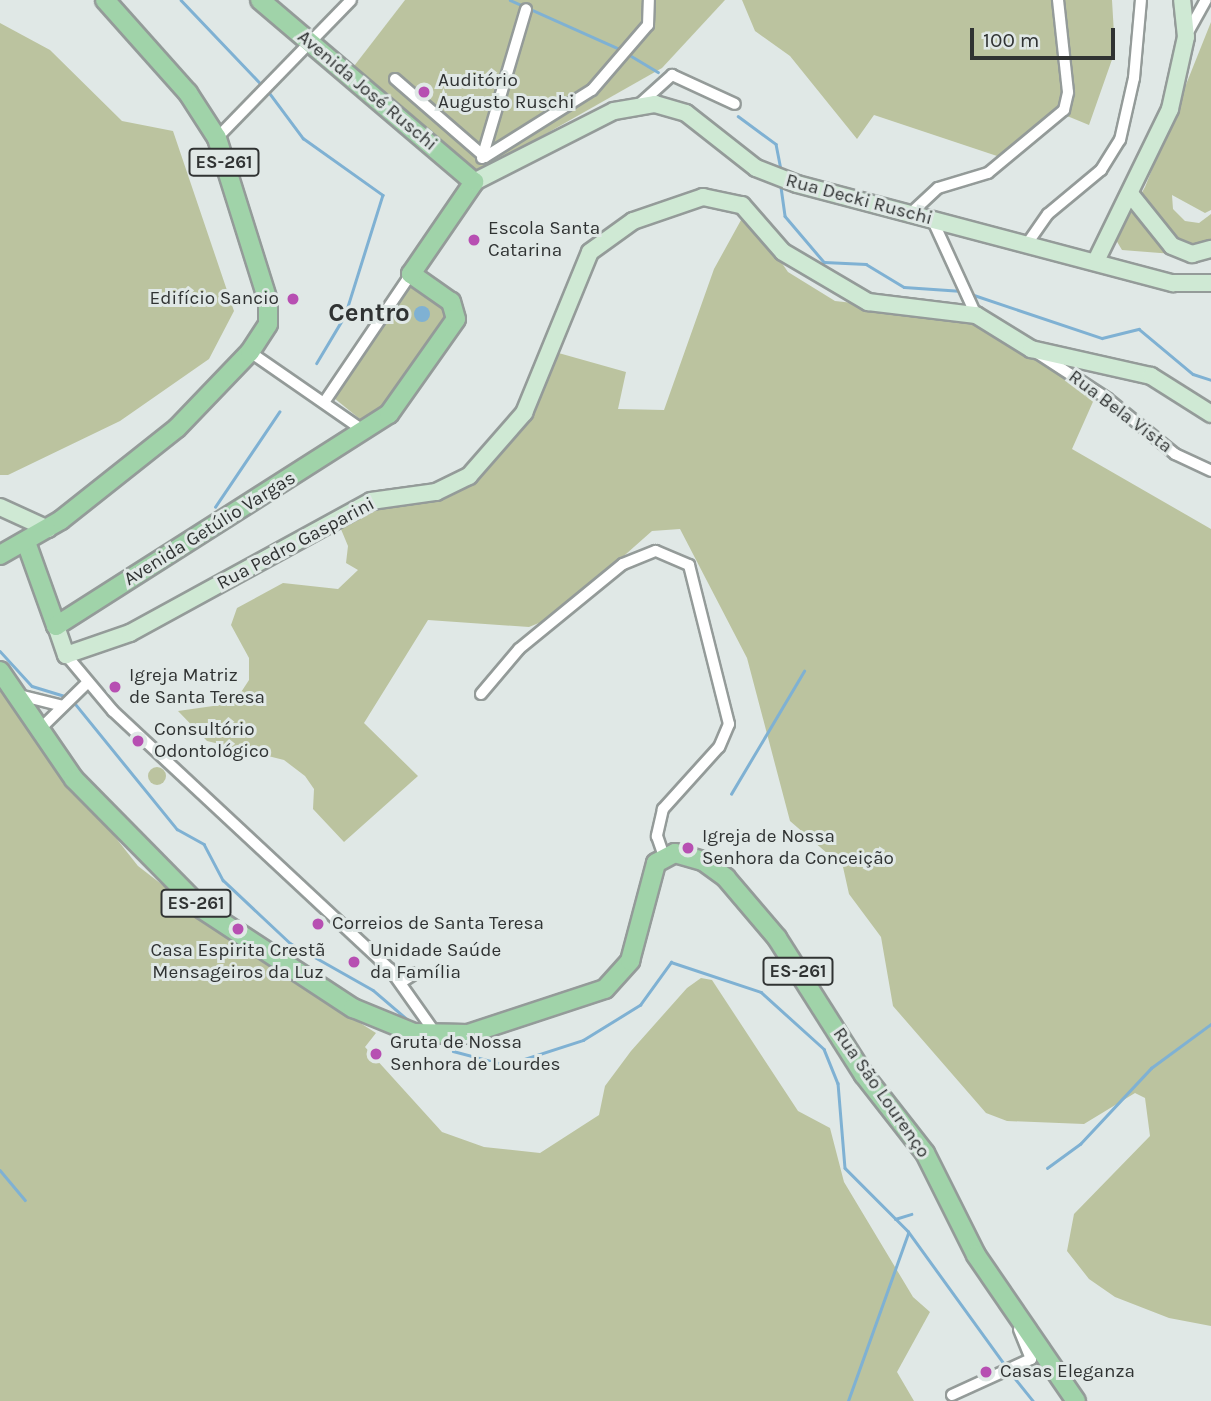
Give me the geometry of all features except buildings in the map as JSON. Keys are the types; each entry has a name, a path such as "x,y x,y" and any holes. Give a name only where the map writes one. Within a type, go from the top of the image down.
{"main road":[{"name":"ES-261","path":"0,555 48,529 177,428 250,352 268,324 268,301 217,138 188,93 105,0"},
{"name":"Avenida José Ruschi","path":"260,0 474,182"},
{"path":"411,274 474,182"},
{"name":"Avenida Getúlio Vargas","path":"55,626 364,431 398,405 457,314 452,302 411,274"},
{"path":"26,542 55,626"},
{"name":"ES-261","path":"0,671 7,690 37,733 115,824 202,909 353,1008 438,1037 468,1034 615,982 630,961 651,872 663,856"},
{"name":"Rua São Lourenço","path":"663,856 688,854 703,861 777,938 864,1075 925,1153 996,1286 1076,1401"}],"street":[{"path":"217,138 266,91 351,0"},
{"path":"482,158 582,98 648,24 649,0"},
{"path":"910,214 937,188 988,173 1064,110 1068,92 1058,0"},
{"path":"1029,241 1048,214 1101,170 1120,140 1141,0"},
{"path":"1182,0 1186,37"},
{"path":"1096,261 1131,195 1170,109 1186,37 1206,0"},
{"path":"482,158 528,3"},
{"path":"474,182 641,103 672,75 735,104"},
{"path":"395,79 482,158"},
{"name":"Rua Decki Ruschi","path":"641,103 687,113 766,173 933,221 1029,241 1173,283 1211,282"},
{"path":"1131,195 1172,246 1192,254 1211,249"},
{"name":"Rua Pedro Gasparini","path":"66,655 158,621 370,501 436,492 469,476 524,413 582,261 617,231 656,211 724,197 742,205 783,252 849,293 883,306 976,315"},
{"path":"933,221 959,285 976,315 1031,349 1151,376 1211,414"},
{"path":"326,401 411,274"},
{"name":"Rua Bela Vista","path":"1031,349 1108,399 1175,454 1211,471"},
{"path":"250,352 326,401 364,431"},
{"path":"0,507 48,529"},
{"path":"481,694 519,649 623,564 656,551 689,565 729,731 663,809 657,836 663,856"},
{"path":"55,626 66,655 86,684 402,981 438,1037"},
{"path":"37,733 86,684"},
{"path":"7,690 68,701"},
{"path":"402,981 416,973"},
{"path":"952,1395 1031,1355 996,1286"}],"green space":[{"path":"405,0 725,0 662,68 473,175 351,70"},
{"path":"742,0 1112,0 1115,51 1089,125 1055,111 1053,127 1009,160 874,115 857,139 790,56 755,31"},
{"path":"1211,22 1211,210 1205,213 1172,195 1173,209 1185,221 1199,223 1211,214 1211,257 1122,250 1116,240 1145,187"},
{"path":"0,23 50,50 122,121 173,131 234,311 209,359 120,421 8,475 0,475"},
{"path":"746,211 788,272 835,301 979,317 1096,395 1072,449 1211,529 1211,1326 1169,1318 1115,1297 1089,1279 1067,1251 1074,1214 1150,1136 1145,1098 1135,1093 1084,1124 1007,1121 986,1113 893,1006 881,937 849,894 843,867 790,821 747,658 680,529 652,531 556,616 529,627 428,620 364,723 418,776 344,842 313,809 314,789 305,776 284,760 207,741 178,711 234,703 249,680 249,658 231,625 237,608 283,583 338,589 358,570 346,563 348,546 338,522 365,507 488,463 555,352 626,372 618,409 664,410 714,269"},
{"path":"411,285 451,310 390,408 366,424 334,398"},
{"path":"0,691 138,866 253,955 376,1033 365,1047 442,1132 484,1147 540,1153 599,1115 605,1086 631,1051 687,988 701,978 712,980 798,1111 830,1128 844,1182 913,1297 930,1312 897,1372 914,1401 0,1401"},
{"path":"153,767 161,767 166,776 164,783 153,785 148,780 148,772"}],"water":[{"path":"419,306 425,306 430,314 428,320 419,322 414,317 414,311"}],"waterway":[{"path":"181,0 263,86"},
{"path":"510,0 622,50"},
{"path":"628,54 658,72"},
{"path":"268,91 303,138 383,195 345,316 317,363"},
{"path":"738,116 776,144 781,169"},
{"path":"781,187 785,216 824,262 866,264 904,287 962,291"},
{"path":"971,294 1102,338 1139,329 1193,374 1211,380"},
{"path":"215,507 279,412"},
{"path":"0,651 32,686 68,697"},
{"path":"731,794 804,671"},
{"path":"73,701 177,829 204,844 223,880 290,943 373,990 407,1019"},
{"path":"453,1051 506,1065 583,1040 640,1005 671,962 761,992 824,1049 838,1083 845,1168 908,1231 1005,1365"},
{"path":"1047,1168 1080,1144 1151,1068 1211,1024"},
{"path":"0,1170 25,1200"},
{"path":"895,1219 911,1214"},
{"path":"848,1401 908,1233"},
{"path":"1009,1371 1033,1401"}],"place":[{"name":"Auditório Augusto Ruschi","path":"424,92"},
{"name":"Escola Santa Catarina","path":"474,240"},
{"name":"Edifício Sancio","path":"293,299"},
{"name":"Igreja Matriz de Santa Teresa","path":"115,687"},
{"name":"Consultório Odontológico","path":"138,741"},
{"name":"Igreja de Nossa Senhora da Conceição","path":"688,848"},
{"name":"Correios de Santa Teresa","path":"318,924"},
{"name":"Casa Espirita Crestã Mensageiros da Luz","path":"238,929"},
{"name":"Unidade Saúde da Família","path":"354,962"},
{"name":"Gruta de Nossa Senhora de Lourdes","path":"376,1054"},
{"name":"Casas Eleganza","path":"986,1372"}],"district":[{"name":"Centro","path":"369,313"}]}
